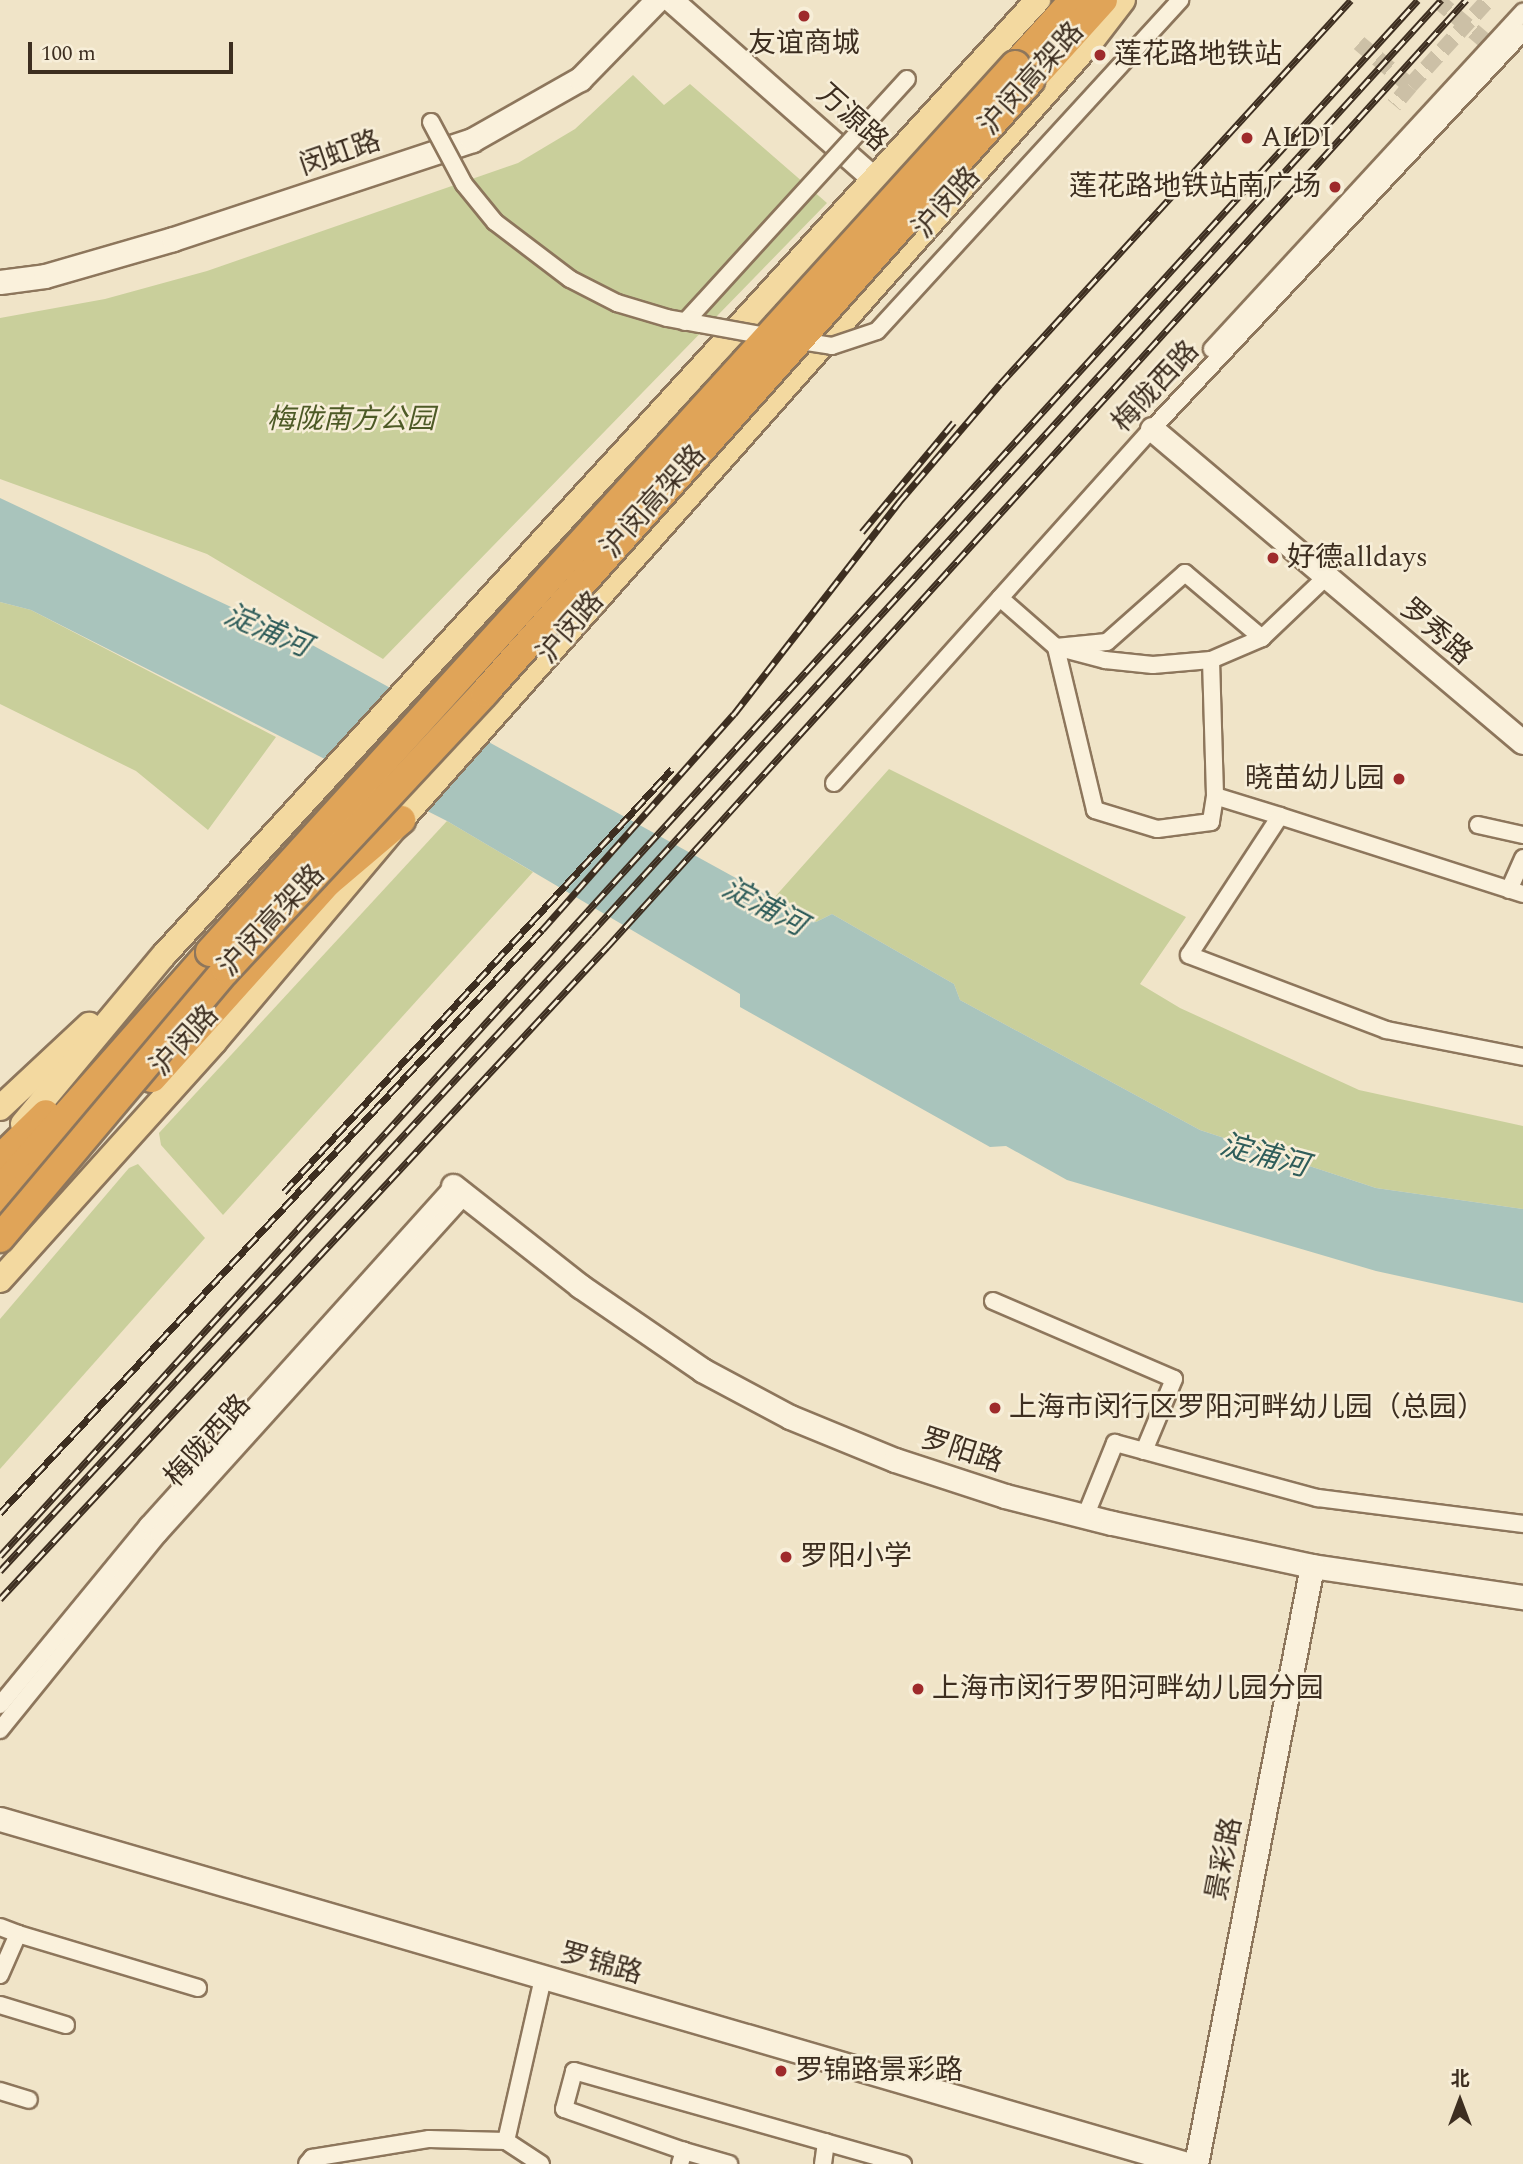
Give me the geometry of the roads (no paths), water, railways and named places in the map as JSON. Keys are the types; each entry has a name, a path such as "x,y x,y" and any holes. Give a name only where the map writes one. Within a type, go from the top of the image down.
{"highway":[{"name":"沪闵高架路","path":"0,1215 218,961 1074,0"},
{"name":"沪闵高架路","path":"0,1190 218,961 485,692 1103,0"},
{"name":"沪闵路","path":"0,1238 125,1106 328,882 401,820"},
{"path":"0,1160 218,961"},
{"path":"0,1238 218,961"}],"main road":[{"path":"873,178 895,131 1017,0"},
{"path":"0,1152 164,955 438,661 873,178 1038,0"},
{"name":"沪闵路","path":"401,820 935,217 1123,0"},
{"path":"0,1280 215,1041 401,820"},
{"path":"0,1108 164,955"}],"street":[{"name":"闵虹路","path":"0,282 45,276 185,236 472,140 580,79 657,0"},
{"name":"万源路","path":"671,0 873,178 935,217"},
{"path":"431,122 464,184 495,222 529,251 617,303 685,322 832,346 877,331 1180,0"},
{"path":"1153,429 1177,387 1523,12"},
{"name":"梅陇西路","path":"834,783 1153,429 1523,32"},
{"path":"685,322 907,79"},
{"name":"罗秀路","path":"1153,429 1523,742"},
{"path":"1056,647 1107,642 1185,573 1262,638"},
{"path":"1000,598 1056,647 1105,660 1153,665 1212,660 1262,638 1326,578"},
{"path":"1056,647 1095,810 1157,829 1211,822 1214,796 1212,660"},
{"path":"1214,796 1516,892 1523,858"},
{"path":"1280,816 1189,955 1386,1030 1523,1057"},
{"path":"1478,825 1523,835"},
{"name":"梅陇西路","path":"0,1705 131,1545 304,1362 459,1190"},
{"name":"罗阳路","path":"459,1190 636,1327 790,1417 895,1460 1085,1517 1312,1566 1523,1597"},
{"path":"993,1301 1174,1380 1144,1451"},
{"name":"梅陇西路","path":"0,1731 99,1604 304,1362"},
{"path":"1085,1517 1115,1443 1318,1498 1523,1524"},
{"name":"景彩路","path":"1196,2164 1312,1566"},
{"name":"罗锦路","path":"0,1819 1187,2164"},
{"path":"0,1927 198,1988"},
{"path":"0,1975 18,1934"},
{"path":"506,2141 543,1978"},
{"path":"0,2005 66,2025"},
{"path":"729,2164 682,2158 564,2109 574,2071 903,2164"},
{"path":"0,2091 29,2100"},
{"path":"307,2164 312,2158 429,2139 506,2141 541,2164"},
{"path":"823,2164 826,2142"}],"water":[{"name":"淀浦河","path":"0,498 314,646 816,922 832,914 954,984 960,1000 1200,1130 1376,1188 1523,1209 1523,1303 1376,1271 1067,1180 1006,1146 990,1147 740,1007 740,994 447,821 31,610 0,602"}],"tunnel":[{"path":"1437,0 1485,41"},
{"path":"1410,86 1488,0"},
{"path":"1359,43 1410,86 1394,105"}],"railway":[{"path":"0,1513 542,930 734,714 899,502 1000,384 1351,0"},
{"path":"0,1556 1418,0"},
{"path":"0,1571 590,934 1441,0"},
{"path":"0,1599 607,947 1466,0"},
{"path":"862,532 954,422"},
{"path":"284,1192 672,769"}],"place":[{"name":"友谊商城","path":"804,16"},
{"name":"莲花路地铁站","path":"1100,55"},
{"name":"ALDI","path":"1247,138"},
{"name":"莲花路地铁站南广场","path":"1335,187"},
{"name":"好德alldays","path":"1273,558"},
{"name":"晓苗幼儿园","path":"1399,779"},
{"name":"上海市闵行区罗阳河畔幼儿园（总园）","path":"995,1408"},
{"name":"罗阳小学","path":"786,1557"},
{"name":"上海市闵行罗阳河畔幼儿园分园","path":"918,1689"},
{"name":"罗锦路景彩路","path":"781,2071"}],"park label":[{"name":"梅陇南方公园","path":"351,420"}]}
